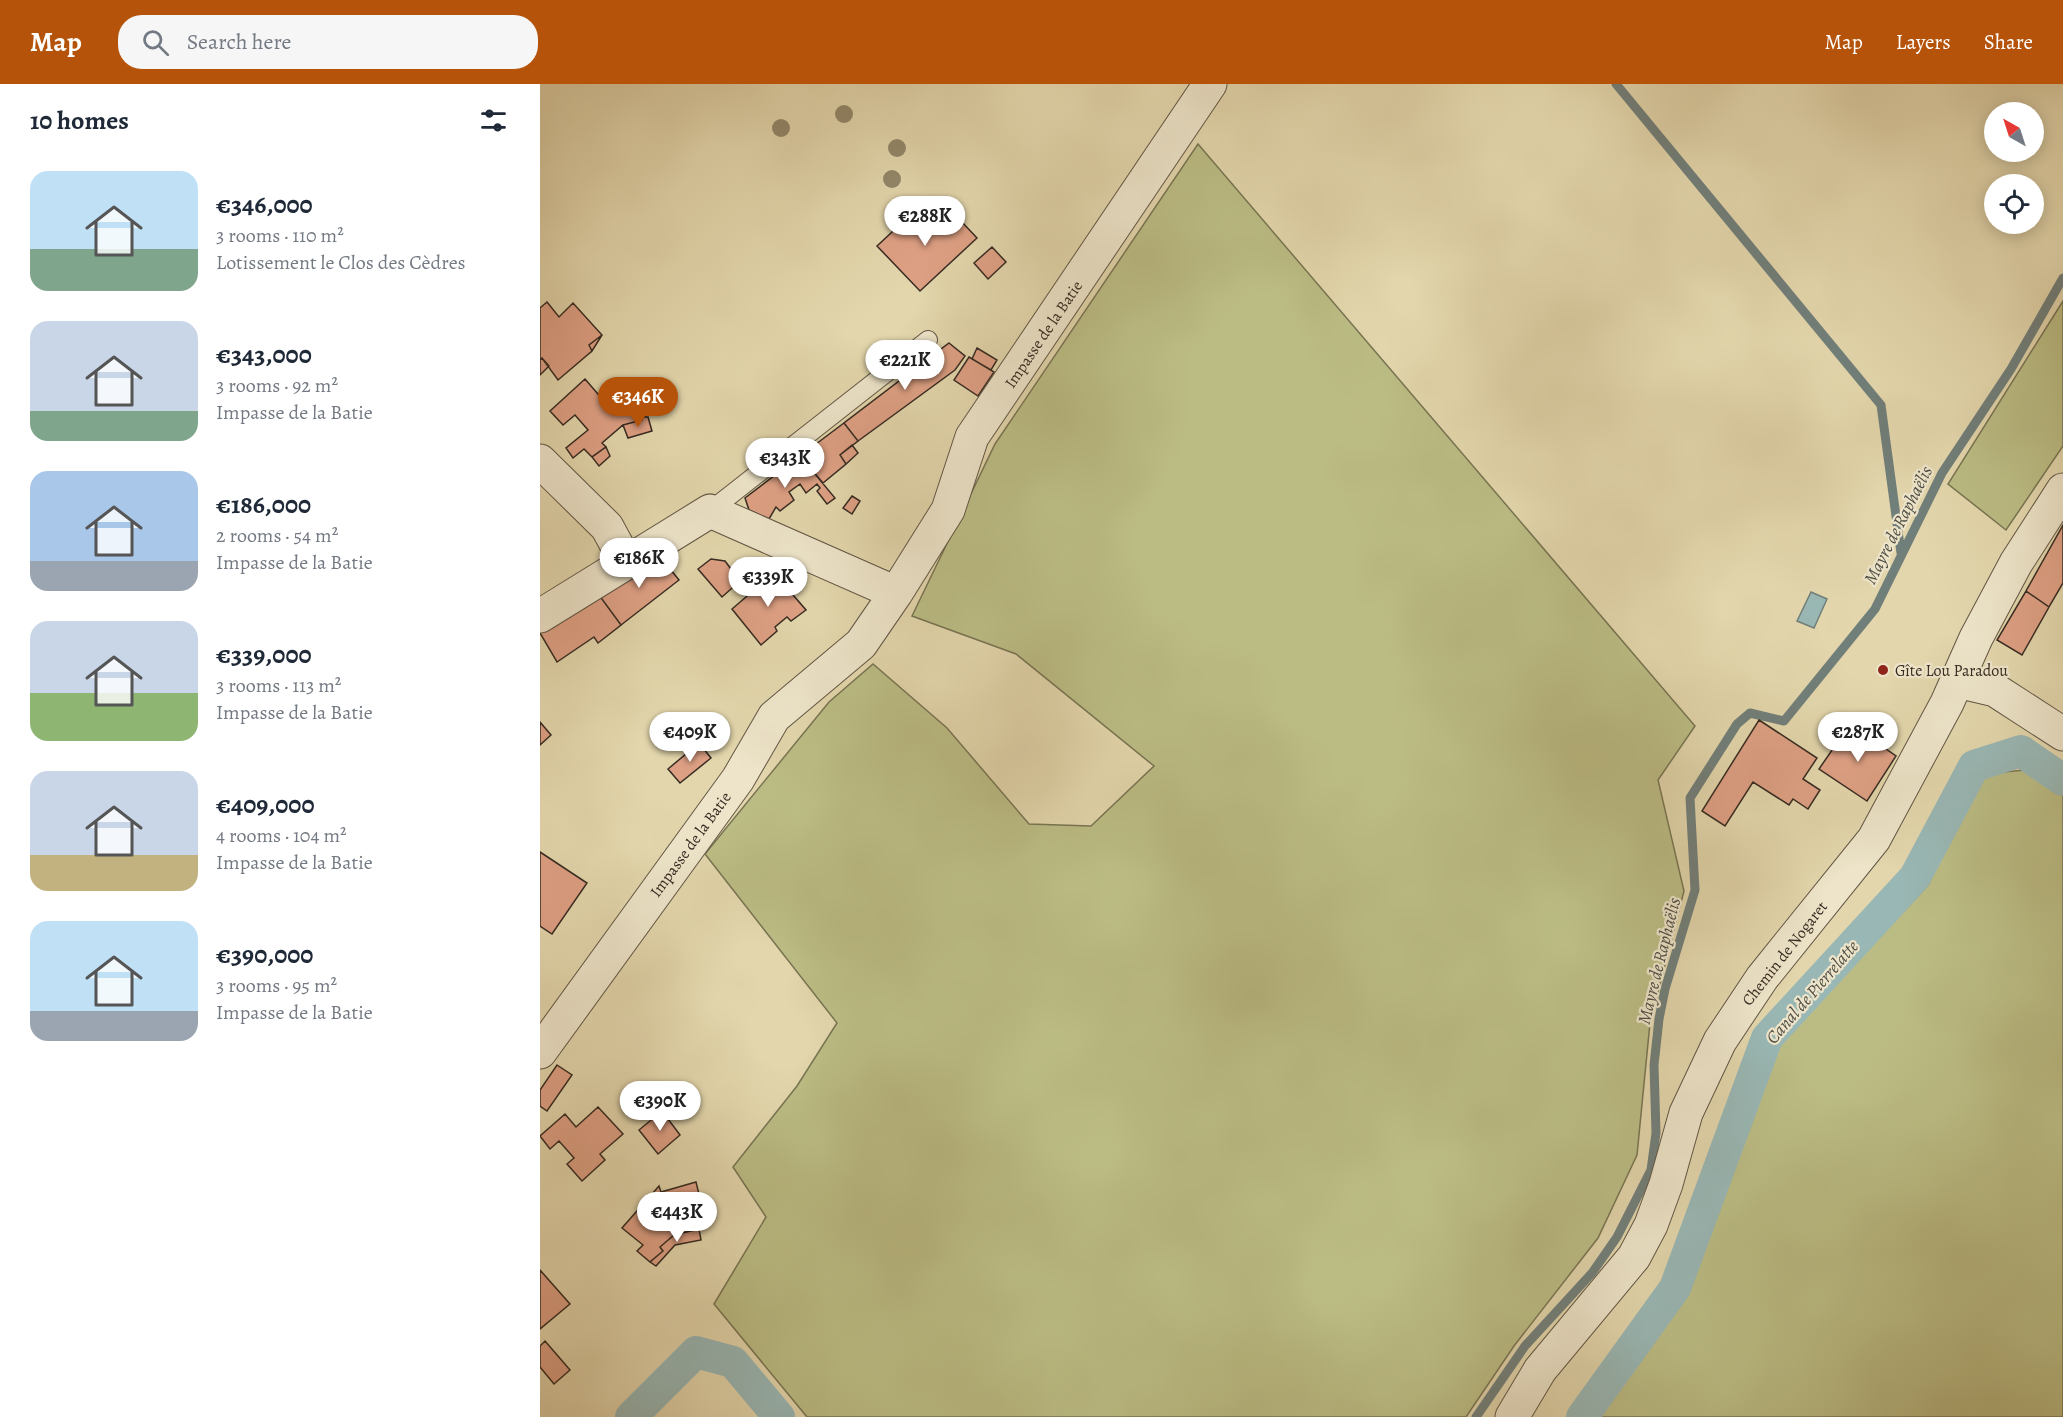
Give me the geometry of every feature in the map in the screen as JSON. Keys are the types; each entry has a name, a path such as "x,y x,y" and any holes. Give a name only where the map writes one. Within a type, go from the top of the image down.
{"street":[{"name":"Impasse de la Batie","path":"540,1052 738,778 774,717 861,644 948,510 972,437 1210,84"},
{"path":"540,461 607,527 626,562"},
{"name":"Chemin de Nogaret","path":"1512,1417 1540,1370 1634,1257 1650,1225 1666,1184 1686,1113 1719,1041 1762,978 1874,839 2016,563 2063,490"},
{"path":"540,616 710,511 896,593"},
{"path":"1957,681 1995,690 2063,734"}],"lane":[{"path":"710,511 928,340"}],"green space":[{"path":"1198,144 1695,726 1658,780 1684,891 1650,1023 1637,1155 1598,1238 1514,1346 1466,1417 807,1417 714,1304 766,1217 733,1167 797,1086 837,1023 705,854 829,702 873,664 947,728 1029,824 1091,826 1154,766 1016,654 912,616 995,444"},
{"path":"2063,301 2063,446 2006,530 1948,484"},
{"path":"2025,770 2063,796 2063,1417 1592,1417 1687,1289 1775,1050 1928,885 1982,774"}],"water":[{"path":"1811,592 1827,599 1814,628 1797,621"}],"building":[{"path":"920,206 945,233 960,220 977,238 920,291 877,246"},
{"path":"992,247 1006,262 988,279 974,263"},
{"path":"547,302 559,317 573,303 602,335 592,351 558,380 542,358 540,360 540,308"},
{"path":"602,335 592,351 589,345"},
{"path":"949,343 965,356 955,370 858,441 844,423"},
{"path":"977,348 997,360 991,370 972,359"},
{"path":"969,357 994,372 978,396 954,380"},
{"path":"542,358 549,366 540,375 540,360"},
{"path":"585,379 610,408 637,402 642,420 623,425 602,443 606,447 592,457 584,449 573,458 566,448 588,430 575,415 563,425 550,411"},
{"path":"641,417 648,417 652,431 628,438 623,425 642,420"},
{"path":"844,423 858,441 840,455 846,464 823,483 800,456"},
{"path":"852,445 858,453 846,464 840,455"},
{"path":"606,447 610,456 599,466 592,457"},
{"path":"800,456 835,498 827,504 817,491 820,488 817,484 806,493 800,484 789,492 794,500 780,511 776,507 769,519 749,510 745,498"},
{"path":"852,496 860,501 852,514 843,508"},
{"path":"2063,525 2063,583 2049,607 2026,591"},
{"path":"658,554 679,580 621,625 599,595"},
{"path":"711,559 725,561 740,581 722,597 698,569"},
{"path":"774,573 806,610 791,621 787,617 775,627 777,631 761,645 732,609"},
{"path":"2026,591 2049,607 2022,655 1997,640"},
{"path":"599,595 621,625 598,643 594,637 557,662 540,633"},
{"path":"1759,720 1817,758 1803,779 1820,790 1808,809 1793,799 1789,805 1753,782 1725,826 1702,811"},
{"path":"540,722 551,735 540,745"},
{"path":"1850,724 1896,756 1867,801 1819,769"},
{"path":"699,743 711,758 680,783 668,769"},
{"path":"540,852 587,883 552,934 540,926"},
{"path":"557,1065 572,1075 547,1111 540,1106 540,1090"},
{"path":"598,1107 623,1134 600,1154 605,1160 582,1181 567,1164 574,1158 559,1141 550,1149 540,1136 565,1114 576,1127"},
{"path":"662,1111 680,1135 658,1154 639,1130"},
{"path":"696,1182 707,1227 674,1235 660,1247 663,1251 650,1262 637,1251 643,1245 622,1228 659,1186 661,1192"},
{"path":"699,1229 701,1240 675,1245 656,1266 650,1262 663,1251 660,1247 674,1235"},
{"path":"540,1270 570,1304 540,1329"},
{"path":"545,1341 570,1370 554,1384 540,1367 540,1346"}],"waterway":[{"path":"1616,84 1881,405 1901,553"},
{"name":"Mayre de Raphaëlis","path":"1476,1417 1525,1346 1592,1273 1617,1237 1651,1170 1656,1133 1654,1065 1659,1019 1665,989 1695,890 1690,798 1737,724 1750,713 1784,721 1875,609 1942,473 2011,369 2063,278"},
{"name":"Canal de Pierrelatte","path":"1582,1417 1675,1288 1767,1038 1915,877 1974,766 2021,751 2063,780"},
{"name":"Canal de Pierrelatte","path":"631,1417 696,1352 733,1362 779,1417"}],"place":[{"name":"Gîte Lou Paradou","path":"1883,670"}]}
